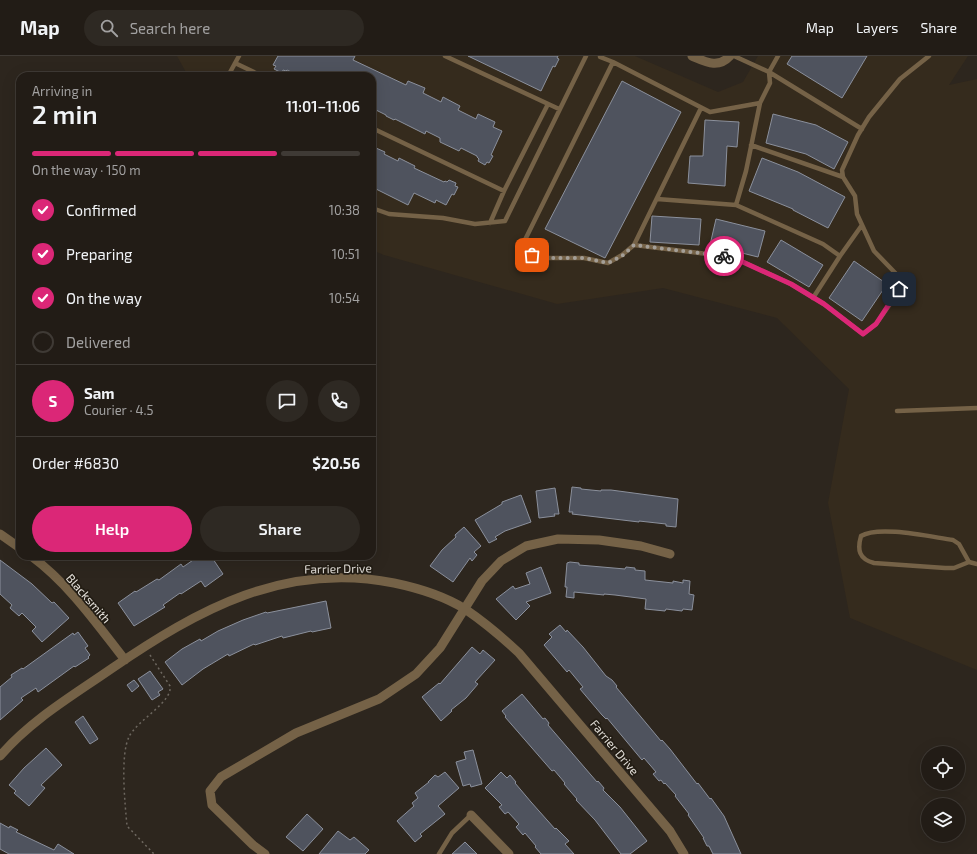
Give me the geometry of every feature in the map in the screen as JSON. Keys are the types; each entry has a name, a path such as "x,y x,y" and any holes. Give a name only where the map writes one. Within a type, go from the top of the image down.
{"street":[{"path":"692,56 713,64 720,63 730,56"},
{"path":"0,534 16,545"},
{"path":"265,854 253,845 212,805 210,791 221,777 296,733 379,699 416,674 440,648 482,580 500,561 526,546 558,539 599,540 641,546 670,554"},
{"name":"Blacksmith","path":"36,560 79,600 125,660"},
{"name":"Farrier Drive","path":"0,756 13,741 38,719 144,647 185,622 221,604 264,588 308,578 371,578 416,588 464,609 498,634 519,653 670,831 684,854"},
{"path":"471,815 509,854"}],"lane":[{"path":"230,72 239,56"},
{"path":"445,56 559,110"},
{"path":"376,209 389,214 443,218 475,224 505,221 586,56"},
{"path":"599,56 710,112 760,103"},
{"path":"734,56 769,72 862,129"},
{"path":"736,205 746,171 760,103 770,83 769,72 778,56"},
{"path":"634,245 732,257 791,284 824,304 863,334 876,324 895,297 903,281 874,251 857,214 855,196 843,177 842,170 869,117 900,79 929,56"},
{"path":"613,62 519,252 545,258 584,258 608,263 622,256 634,245 701,108"},
{"path":"236,63 254,72"},
{"path":"490,223 504,191 548,104"},
{"path":"376,130 504,191"},
{"path":"751,145 843,177"},
{"path":"657,199 736,205 823,244 840,256"},
{"path":"813,298 862,225"},
{"path":"897,411 977,408"},
{"path":"969,562 959,544 953,540 896,531 866,533 861,536 860,540 860,552 862,558 866,561 874,563 945,568 954,568 969,562 977,564"},
{"path":"438,854 452,833 471,815"}],"path":[{"path":"144,647 171,689 165,699 135,728 129,736 125,748 124,775 127,826 154,854"}],"shaded area":[{"path":"177,56 635,56 718,92 743,82 758,56 968,56 949,85 977,79 977,670 850,618 828,503 849,389 777,318 663,288 557,304 384,255 376,252 376,72 186,72"}],"building":[{"path":"278,56 355,56 353,60 406,85 408,81 425,88 423,93 441,102 443,97 460,106 458,110 476,119 478,114 495,122 493,127 502,131 491,155 493,156 489,163 487,162 485,165 478,161 479,159 477,156 461,148 459,151 440,142 440,138 426,131 425,134 376,110 376,72 291,72 283,70 282,72 280,72 274,69 276,66 273,65"},
{"path":"468,56 558,56 557,58 559,59 555,67 553,66 541,91"},
{"path":"792,56 867,56 842,98 787,64"},
{"path":"622,81 681,112 605,258 545,229"},
{"path":"773,114 816,125 848,142 834,169 806,154 766,143"},
{"path":"705,120 739,122 737,147 727,146 725,186 688,183 690,156 703,156"},
{"path":"376,148 398,161 399,158 415,166 414,168 444,182 449,180 456,183 455,186 458,187 446,205 436,200 435,203 414,193 408,205 376,189"},
{"path":"762,158 798,172 845,197 828,228 793,209 749,191"},
{"path":"652,216 701,219 699,245 650,242"},
{"path":"716,219 765,231 758,257 710,245"},
{"path":"781,240 823,265 809,287 767,262"},
{"path":"854,261 887,284 862,321 829,298"},
{"path":"572,487 601,491 611,490 678,499 676,527 666,526 666,524 572,514 573,512 569,512"},
{"path":"555,488 559,514 539,518 536,491"},
{"path":"521,495 531,522 505,531 495,537 497,539 489,543 475,520 502,504 502,502"},
{"path":"464,527 481,546 474,552 477,555 472,561 470,558 453,582 430,566 442,550 456,537 455,535"},
{"path":"0,560 32,584 52,603 54,602 69,618 42,642 32,631 36,627 22,613 19,616 10,608 12,605 0,594"},
{"path":"193,560 214,560 223,574 205,587 201,581 181,594 180,593 163,605 165,607 134,626 118,603 135,591 136,592 157,579 159,580 181,564 183,567"},
{"path":"567,563 579,563 579,565 625,569 626,567 635,568 635,570 645,571 645,580 673,583 673,581 683,583 683,580 690,581 689,594 694,595 692,610 683,609 682,611 666,609 665,611 645,609 646,599 615,595 574,592 574,598 566,597 567,587 565,587"},
{"path":"541,567 551,593 526,602 530,606 516,620 496,599 513,586 515,589 530,584 526,573"},
{"path":"326,601 331,628 283,638 282,636 255,645 254,644 229,656 228,654 203,669 182,685 165,662 182,649 200,639 201,641 218,631 243,620 266,612"},
{"path":"560,625 566,632 567,630 583,647 606,676 612,680 617,686 616,687 661,741 662,740 670,749 697,784 698,783 710,799 711,798 724,816 741,854 713,854 688,815 689,814 675,796 676,795 665,783 664,784 661,780 659,781 653,774 656,772 644,758 642,760 607,718 606,719 602,715 580,689 583,687 569,670 567,672 544,645 552,637 549,634"},
{"path":"78,632 88,646 85,648 90,655 88,657 89,658 75,667 74,666 38,692 36,688 21,698 23,700 0,720 0,687 12,677 11,675 22,668 23,669 73,633 74,635"},
{"path":"472,647 480,654 483,650 495,660 475,682 478,684 466,698 451,710 452,711 441,721 422,697 439,683 440,684"},
{"path":"150,671 163,689 158,692 160,695 152,700 138,679"},
{"path":"134,680 139,686 132,692 127,685"},
{"path":"522,694 543,719 545,718 549,723 548,725 597,782 598,781 604,788 603,790 620,807 647,841 630,854 621,854 595,820 576,800 577,799 554,770 552,771 505,717 506,716 502,711"},
{"path":"83,716 98,739 90,744 75,722"},
{"path":"46,748 62,765 41,785 45,788 29,806 14,793 16,791 9,785 24,768"},
{"path":"473,750 482,784 471,787 470,784 463,786 456,762 466,759 464,752"},
{"path":"445,772 459,788 438,806 445,814 420,834 422,836 415,842 397,821 414,806 412,803 418,798 415,793 435,775 438,777"},
{"path":"501,772 507,778 510,775 516,782 515,783 555,829 556,828 569,841 565,844 574,854 541,854 525,833 523,835 516,827 519,824 508,812 505,814 499,807 502,805 485,788"},
{"path":"307,814 323,829 303,851 286,837"},
{"path":"0,823 9,828 10,826 18,830 16,832 54,850 58,844 74,854 9,854 0,849"},
{"path":"338,831 350,840 354,837 369,850 365,854 319,854"},
{"path":"465,842 477,854 452,854"}],"way so far":[{"path":"532,255 545,258 584,258 608,263 622,256 634,245 724,256"}],"route":[{"path":"724,256 732,257 791,284 824,304 863,334 876,324 899,289"}]}
